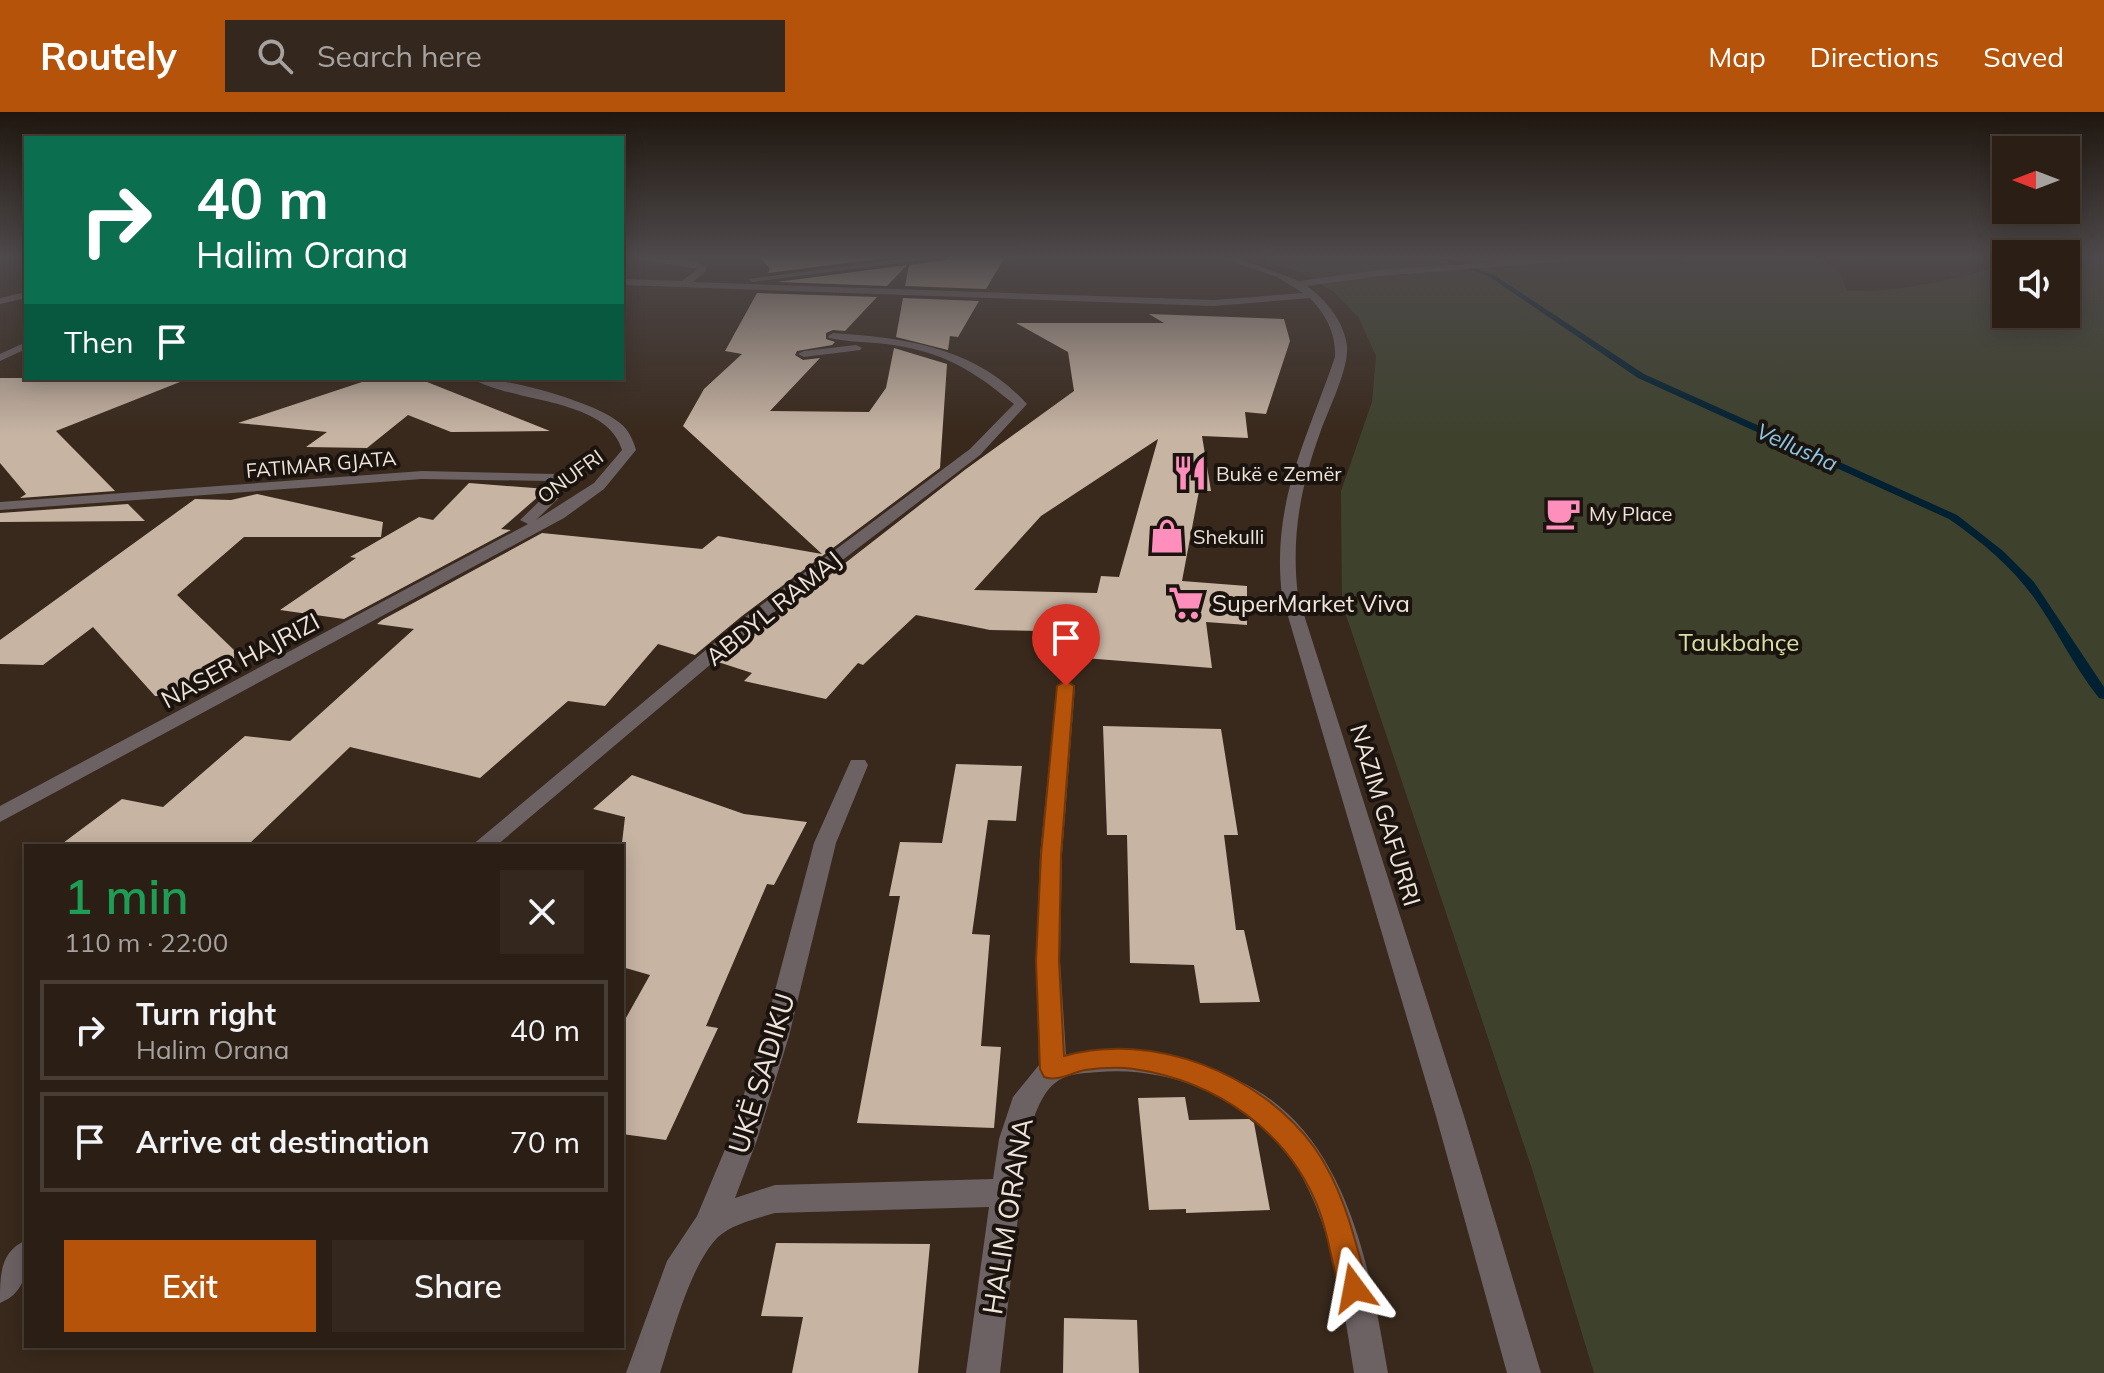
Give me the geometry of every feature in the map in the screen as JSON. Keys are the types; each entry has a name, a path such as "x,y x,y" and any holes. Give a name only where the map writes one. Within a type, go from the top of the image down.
{"street":[{"name":"NAZIM GAFURRI","path":"1330,316 1343,347 1287,523 1285,560 1290,596 1446,1101 1524,1373"},
{"name":"ABDYL RAMAJ","path":"484,844 750,622 975,452 1021,404 966,362 910,345 833,336"},
{"path":"0,358 24,346"},
{"name":"ABDYL RAMAJ","path":"804,354 864,347 977,372"},
{"name":"ONUFRI","path":"485,380 560,402 614,425 625,436 629,450 622,463 580,499 500,543"},
{"name":"FATIMAR GJATA","path":"0,506 422,475 552,477 558,483 557,492 500,543"},
{"name":"NASER HAJRIZI","path":"0,815 299,657 500,543"},
{"path":"1066,686 1051,855 1048,961 1053,1069 1086,1060 1129,1058 1175,1065 1226,1087 1272,1116 1305,1156 1332,1207 1348,1262 1371,1373"},
{"name":"UKË SADIKU","path":"643,1373 655,1330 678,1272 708,1226 743,1140 776,1036 825,843 858,765"},
{"name":"HALIM ORANA","path":"983,1373 1013,1139 1027,1097 1053,1069"},
{"path":"708,1226 742,1209 775,1199 1007,1193"},
{"path":"0,1287 24,1257"}],"green space":[{"name":"Taukbahçe","path":"1357,316 1992,316 1992,328 2080,328 2080,316 2104,316 2104,1373 1594,1373 1532,1169 1342,603 1341,491 1372,402 1376,356"}],"building":[{"path":"744,316 859,316 845,331 826,333 826,339 835,342 832,345 797,351 795,355 803,360 820,358 770,411 869,412 886,388 894,348 947,364 940,468 742,616 695,655 658,644 605,706 568,701 480,778 350,747 249,844 62,844 122,799 163,807 245,736 290,741 414,629 377,624 542,533 702,549 718,536 822,554 683,426 704,389 742,354 725,351"},
{"path":"900,316 970,316 958,337 950,336 948,350 896,337"},
{"path":"1152,316 1284,319 1290,341 1266,414 1245,412 1248,438 1202,436 1211,491 1199,491 1182,581 1247,586 1247,625 1206,622 1212,668 1084,658 1089,632 990,630 916,615 863,665 858,663 826,699 744,681 752,673 718,662 966,469 1074,391 1068,352 1016,323 1164,323","holes":["1158,439 1119,577 1101,576 1097,593 974,590 1041,516"]},
{"path":"0,378 185,380 56,431 115,491 20,498 26,494 0,463"},
{"path":"368,380 422,380 550,431 451,432 408,415 367,448 306,447 327,432 238,423"},
{"path":"469,483 547,489 501,529 511,530 344,619 280,610 356,558 350,557 419,517 433,520"},
{"path":"257,494 383,522 381,537 244,537 177,595 234,650 234,669 166,696 155,696 93,627 43,665 0,664 0,640 195,499 231,500"},
{"path":"128,504 145,521 0,522 0,513"},
{"path":"1103,726 1221,729 1238,835 1224,835 1236,930 1244,930 1260,1002 1200,1003 1194,965 1130,963 1127,835 1107,835"},
{"path":"956,764 1022,766 1016,821 988,820 972,934 990,935 981,1046 1001,1047 994,1128 857,1123 900,896 889,896 900,842 942,843"},
{"path":"632,775 744,814 807,822 774,885 767,884 706,1026 718,1028 666,1140 624,1134 624,1021 650,975 624,968 622,843 625,817 593,809"},
{"path":"1185,1097 1189,1120 1249,1119 1254,1123 1270,1210 1186,1213 1186,1209 1149,1210 1138,1098"},
{"path":"776,1243 930,1244 918,1373 792,1373 803,1317 761,1316"},
{"path":"1064,1318 1137,1320 1139,1373 1063,1373"}],"waterway":[{"name":"Vellusha","path":"1551,316 1641,376 1953,517 2020,573 2104,695"}],"place":[{"name":"Bukë e Zemër","path":"1190,473"},
{"name":"My Place","path":"1563,513"},
{"name":"Shekulli","path":"1167,536"},
{"name":"SuperMarket Viva","path":"1186,603"}],"route":[{"path":"1066,686 1051,855 1048,961 1053,1069 1086,1060 1129,1058 1175,1065 1226,1087 1272,1116 1305,1156 1332,1207 1354,1288"}]}
